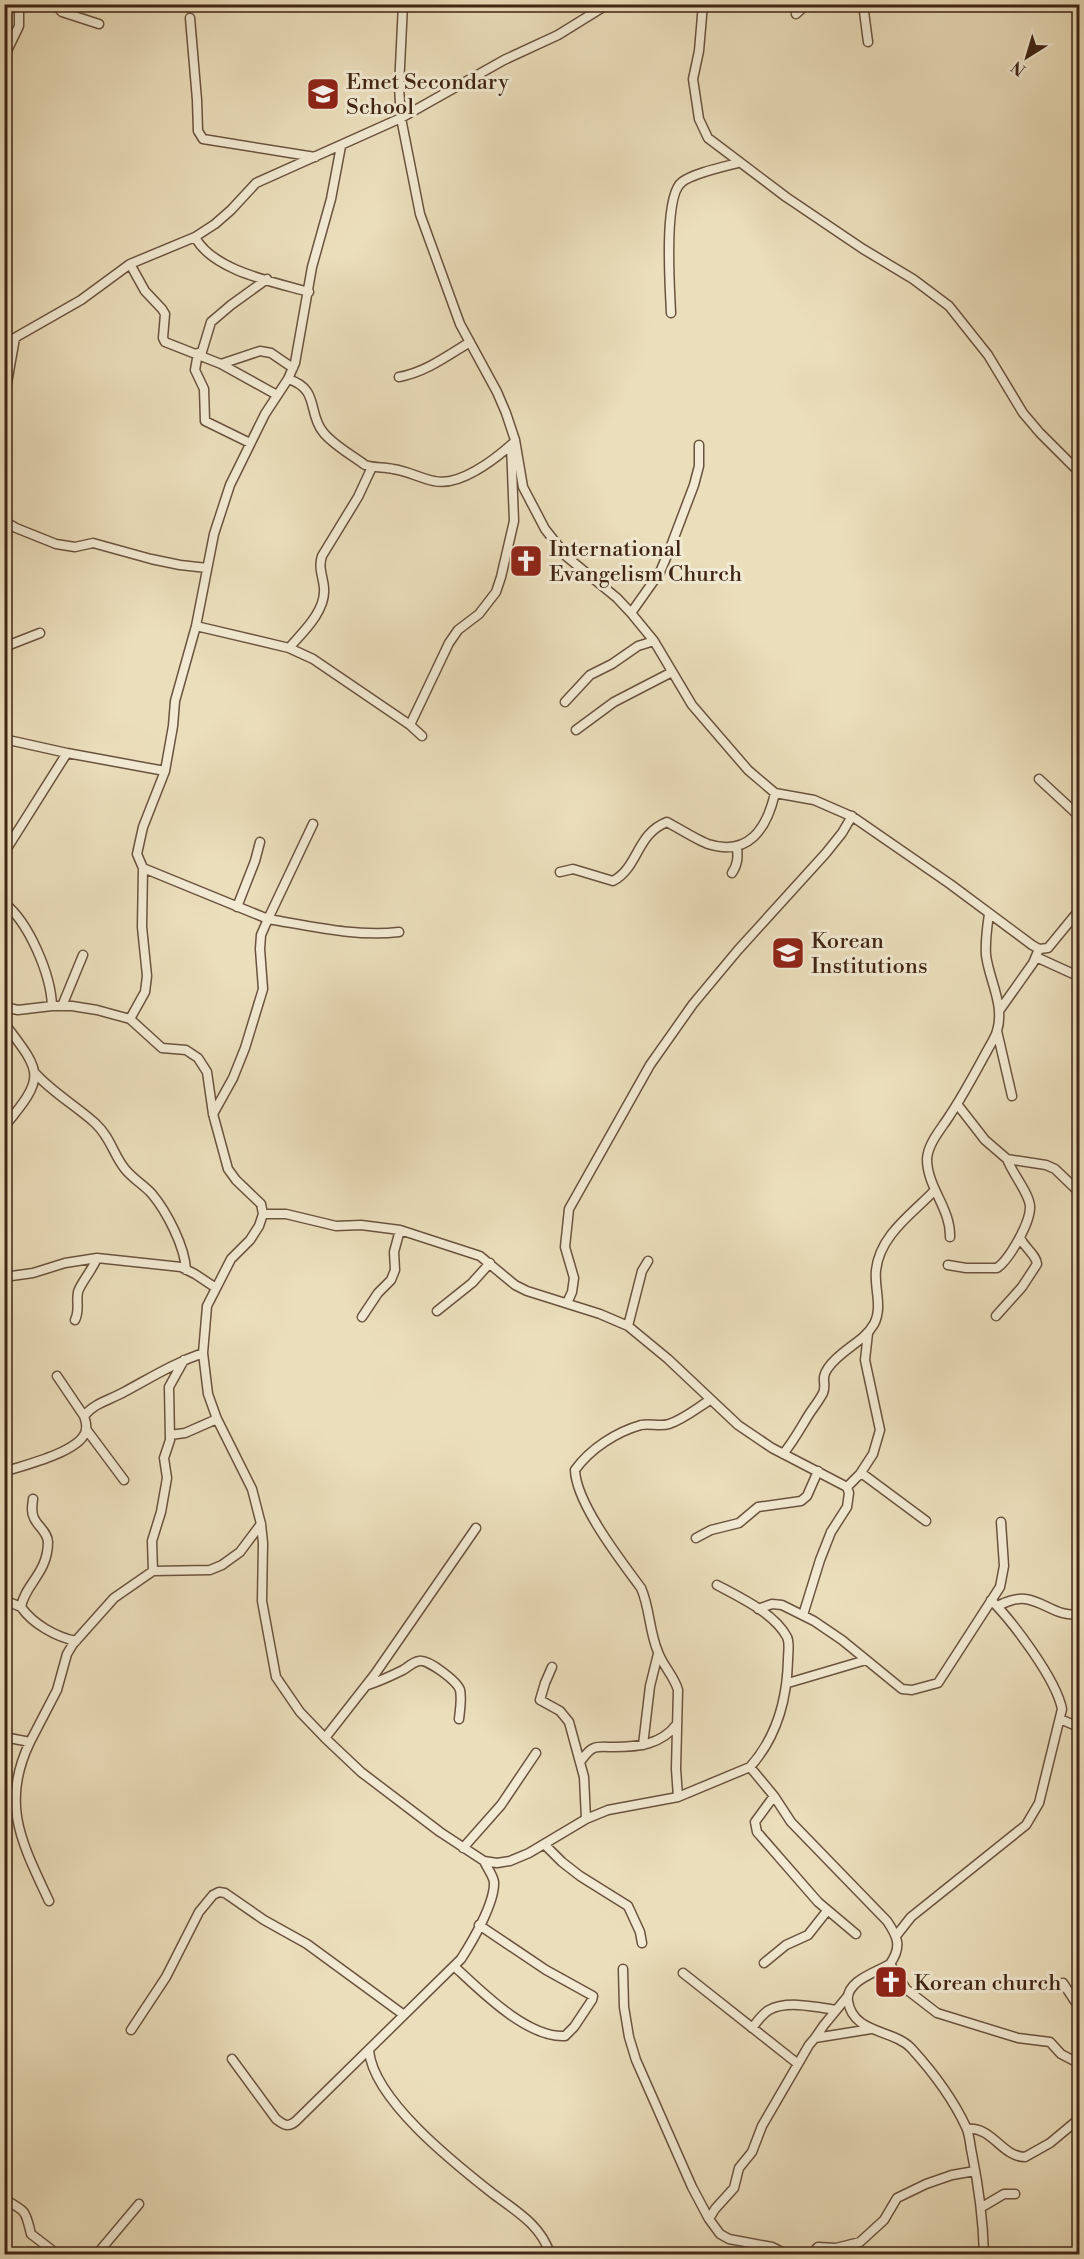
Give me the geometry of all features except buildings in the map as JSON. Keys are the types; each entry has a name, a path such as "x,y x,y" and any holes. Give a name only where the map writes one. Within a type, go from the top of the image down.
{"street":[{"path":"4,57 19,26 19,4"},
{"path":"55,4 62,12 99,24"},
{"path":"403,4 399,87 401,118 426,233 460,324 497,392 513,443 523,488 545,529 567,557 617,598 631,613 654,641 683,692 707,724 748,770 776,793 814,800 852,816 950,884 1032,945 1038,953 1080,977"},
{"path":"4,344 81,300 130,264 195,237 231,210 256,183 401,118 504,60 558,35 608,4"},
{"path":"703,4 699,51 693,79 699,119 708,138 738,163 863,249 913,279 949,306 988,354 1023,413 1080,473"},
{"path":"796,14 807,4"},
{"path":"863,4 868,42"},
{"path":"189,18 198,100 198,131 203,139 315,157"},
{"path":"129,1019 145,992 147,976 141,927 143,868 137,854 143,827 165,771 175,701 196,627 224,498 265,414 293,368 312,267 331,199 341,146"},
{"path":"671,313 669,251 672,198 675,189 682,181 738,163"},
{"path":"195,237 204,252 221,263 309,292"},
{"path":"130,264 143,289 165,314 163,338 165,342 200,354 278,395"},
{"path":"250,443 205,421 204,389 195,369 211,322 267,279"},
{"path":"4,400 15,338"},
{"path":"399,377 426,369 470,342"},
{"path":"221,364 266,351 293,368"},
{"path":"288,379 306,389 312,399 318,425 324,435 365,465 372,467 393,469 436,482 456,479 473,472 513,443"},
{"path":"410,725 449,643 458,630 479,614 496,592 514,521 513,443"},
{"path":"631,613 660,572 669,551 694,485 699,466 699,446"},
{"path":"289,648 320,607 324,590 319,565 322,556 358,497 372,467"},
{"path":"4,521 56,544 75,547 93,543 170,563 207,568"},
{"path":"196,627 289,648 313,659 423,736"},
{"path":"4,647 40,633"},
{"path":"565,702 590,675 612,664 638,646 654,641"},
{"path":"576,730 614,702 672,672"},
{"path":"4,739 165,771"},
{"path":"4,853 67,753"},
{"path":"1039,780 1080,817"},
{"path":"560,872 573,869 613,881 624,875 650,832 667,822 707,844 737,846 755,837 762,828 770,814 776,793"},
{"path":"567,1303 572,1292 574,1278 565,1247 569,1209 650,1065 699,996 826,853 852,816"},
{"path":"213,1114 233,1078 261,995 263,979 259,956 260,942 268,919 313,824"},
{"path":"237,907 260,842"},
{"path":"732,873 737,867 737,846"},
{"path":"143,868 268,919 349,931 382,934 399,932"},
{"path":"4,903 20,918 31,939 52,994 52,1006"},
{"path":"999,1011 1038,953 1047,948 1080,909"},
{"path":"989,914 985,939 986,956 999,1011 997,1031 1012,1096"},
{"path":"62,1006 83,955"},
{"path":"4,1007 30,1010 62,1006 98,1010 129,1019 162,1048 186,1050 198,1058 207,1072 213,1114 228,1169 261,1204 263,1214 250,1240 231,1259 207,1306 203,1353 208,1394 217,1419 252,1490 261,1524 262,1601 276,1677 300,1712 361,1772 484,1861 493,1877 494,1892 469,1946 455,1967 369,2051 345,2071 291,2126 284,2125 276,2119 232,2059"},
{"path":"4,1023 30,1058 35,1073 34,1084 29,1094 4,1126"},
{"path":"950,1237 945,1215 934,1191 927,1157 930,1146 957,1104 997,1031"},
{"path":"35,1073 101,1129 110,1140 126,1170 154,1196 184,1253 186,1270"},
{"path":"948,1264 966,1268 997,1268 1020,1237 1028,1219 1030,1206 1007,1159 985,1140 957,1104"},
{"path":"1007,1159 1046,1165 1055,1169 1080,1193"},
{"path":"783,1454 800,1432 824,1390 822,1382 826,1369 844,1351 868,1333 875,1322 879,1299 876,1271 887,1240 897,1226 934,1191"},
{"path":"263,1214 286,1214 336,1227 361,1225 400,1230 480,1256 515,1285 628,1326 746,1431 783,1454 847,1487 849,1493 847,1507 831,1532 803,1615"},
{"path":"362,1317 378,1293 391,1280 395,1270 394,1252 400,1230"},
{"path":"996,1316 1022,1287 1037,1264 1036,1258 1026,1249 1020,1237"},
{"path":"75,1320 78,1314 80,1288 97,1258"},
{"path":"4,1277 33,1273 65,1263 97,1258 180,1267 216,1288"},
{"path":"628,1326 642,1271 648,1261"},
{"path":"437,1311 472,1283 490,1263"},
{"path":"847,1487 860,1474 873,1454 880,1430 865,1360 868,1333"},
{"path":"84,1416 94,1406 124,1392 158,1371 203,1353"},
{"path":"153,1571 152,1541 166,1486 164,1458 170,1435 169,1387 184,1359"},
{"path":"57,1376 84,1416 87,1429 124,1480"},
{"path":"678,1797 676,1769 678,1690 676,1682 658,1654 646,1598 592,1515 584,1499 575,1470 605,1442 622,1433 642,1425 666,1425 679,1420 710,1400"},
{"path":"170,1435 184,1433 217,1419"},
{"path":"4,1472 61,1453 82,1437 87,1429"},
{"path":"696,1538 711,1530 739,1523 758,1507 801,1500 807,1496 818,1471"},
{"path":"860,1474 926,1521"},
{"path":"21,1607 38,1577 47,1551 46,1533 34,1520 33,1499"},
{"path":"758,1609 772,1604 782,1605 803,1615 835,1635 902,1689 912,1690 938,1683 994,1603 1003,1577 1001,1522"},
{"path":"50,1901 17,1831 11,1801 18,1762 57,1690 67,1654 114,1598 153,1571 210,1570 222,1565 240,1552 261,1524"},
{"path":"325,1738 367,1685 476,1528"},
{"path":"484,1861 510,1861 608,1810 678,1797 750,1767 761,1755 779,1719 788,1683 789,1640 781,1628 758,1609 717,1585"},
{"path":"994,1603 1027,1599 1063,1614 1072,1616 1080,1614"},
{"path":"4,1600 21,1607 25,1613 54,1634 76,1641"},
{"path":"896,1936 911,1917 1026,1825 1039,1803 1060,1719 1062,1709 1060,1699 1045,1670 994,1603"},
{"path":"643,1745 650,1686 658,1654"},
{"path":"367,1685 386,1678 417,1661 425,1660 455,1683 459,1690 461,1707 459,1719"},
{"path":"788,1683 866,1660"},
{"path":"552,1668 540,1700 565,1716 580,1762 586,1800 586,1820"},
{"path":"1060,1719 1080,1730"},
{"path":"580,1762 591,1749 643,1745 664,1737 678,1724"},
{"path":"4,1737 30,1742"},
{"path":"463,1848 501,1805 536,1753"},
{"path":"709,2219 734,2188 739,2168 752,2152 762,2126 824,2025 853,1986 890,1964 898,1950 896,1936 887,1922 791,1822 774,1796 750,1767"},
{"path":"774,1796 755,1822 757,1832 827,1911 856,1934"},
{"path":"544,1844 562,1862 628,1906 640,1932 642,1943"},
{"path":"131,2030 166,1977 199,1912 213,1895 219,1892 225,1893 264,1920 307,1944 404,2015"},
{"path":"764,1963 786,1945 808,1935 827,1911"},
{"path":"455,1967 505,2010 546,2034 565,2036 574,2027 592,2000 593,1996 587,1992 546,1970 479,1925"},
{"path":"890,1964 906,1989 937,2013 1018,2038 1050,2042 1061,2054 1080,2064"},
{"path":"623,1969 624,2007 636,2060 692,2187 709,2219 720,2234 729,2239 772,2247 786,2254"},
{"path":"683,1973 798,2064"},
{"path":"1062,1983 1080,2009"},
{"path":"847,1997 854,2014 863,2025 896,2038 910,2047 933,2076 967,2129 982,2207 984,2254"},
{"path":"752,2028 763,2014 778,2007 813,2006 836,2010"},
{"path":"815,2038 871,2028"},
{"path":"369,2051 374,2074 405,2116 476,2180 538,2229 546,2241 550,2254"},
{"path":"967,2129 982,2130 1011,2153 1025,2157 1044,2148 1080,2118"},
{"path":"811,2254 818,2247 836,2248 860,2242 884,2220 897,2198 909,2191 952,2175 975,2171"},
{"path":"982,2207 1004,2194 1015,2194"},
{"path":"4,2199 22,2210 28,2218 31,2234 57,2254"},
{"path":"98,2254 139,2204"},
{"path":"44,2246 49,2254"}],"place":[{"name":"Emet Secondary School","path":"323,94"},
{"name":"International Evangelism Church","path":"526,561"},
{"name":"Korean Institutions","path":"788,953"},
{"name":"Korean church","path":"891,1982"}]}
